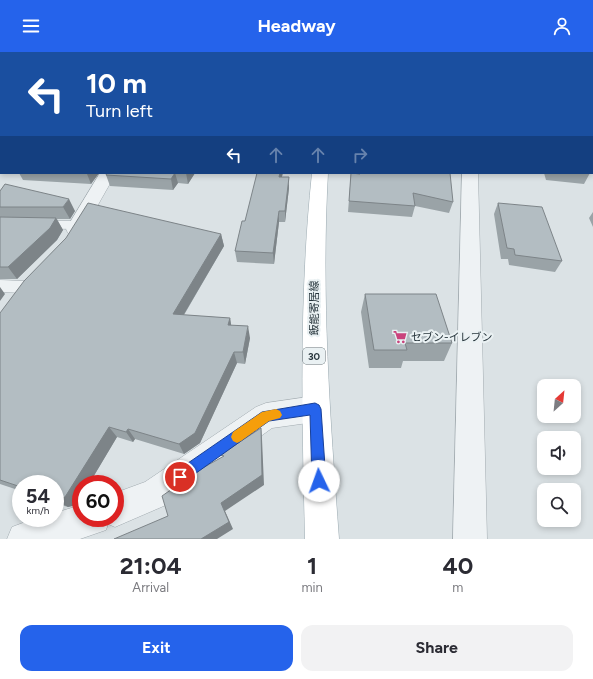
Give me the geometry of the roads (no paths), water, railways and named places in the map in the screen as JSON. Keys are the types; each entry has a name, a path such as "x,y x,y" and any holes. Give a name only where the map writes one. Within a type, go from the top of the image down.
{"main road":[{"name":"飯能寄居線","path":"320,174 313,289 315,409 322,539"}],"street":[{"path":"65,246 107,174"},
{"path":"470,174 470,539"},
{"path":"12,304 29,282"},
{"path":"124,506 155,494 266,416 315,409"},
{"path":"24,539 72,525"}],"lane":[{"path":"0,224 78,225"},
{"path":"0,286 29,282"}],"place":[{"name":"セブン-イレブン","path":"400,337"}]}
